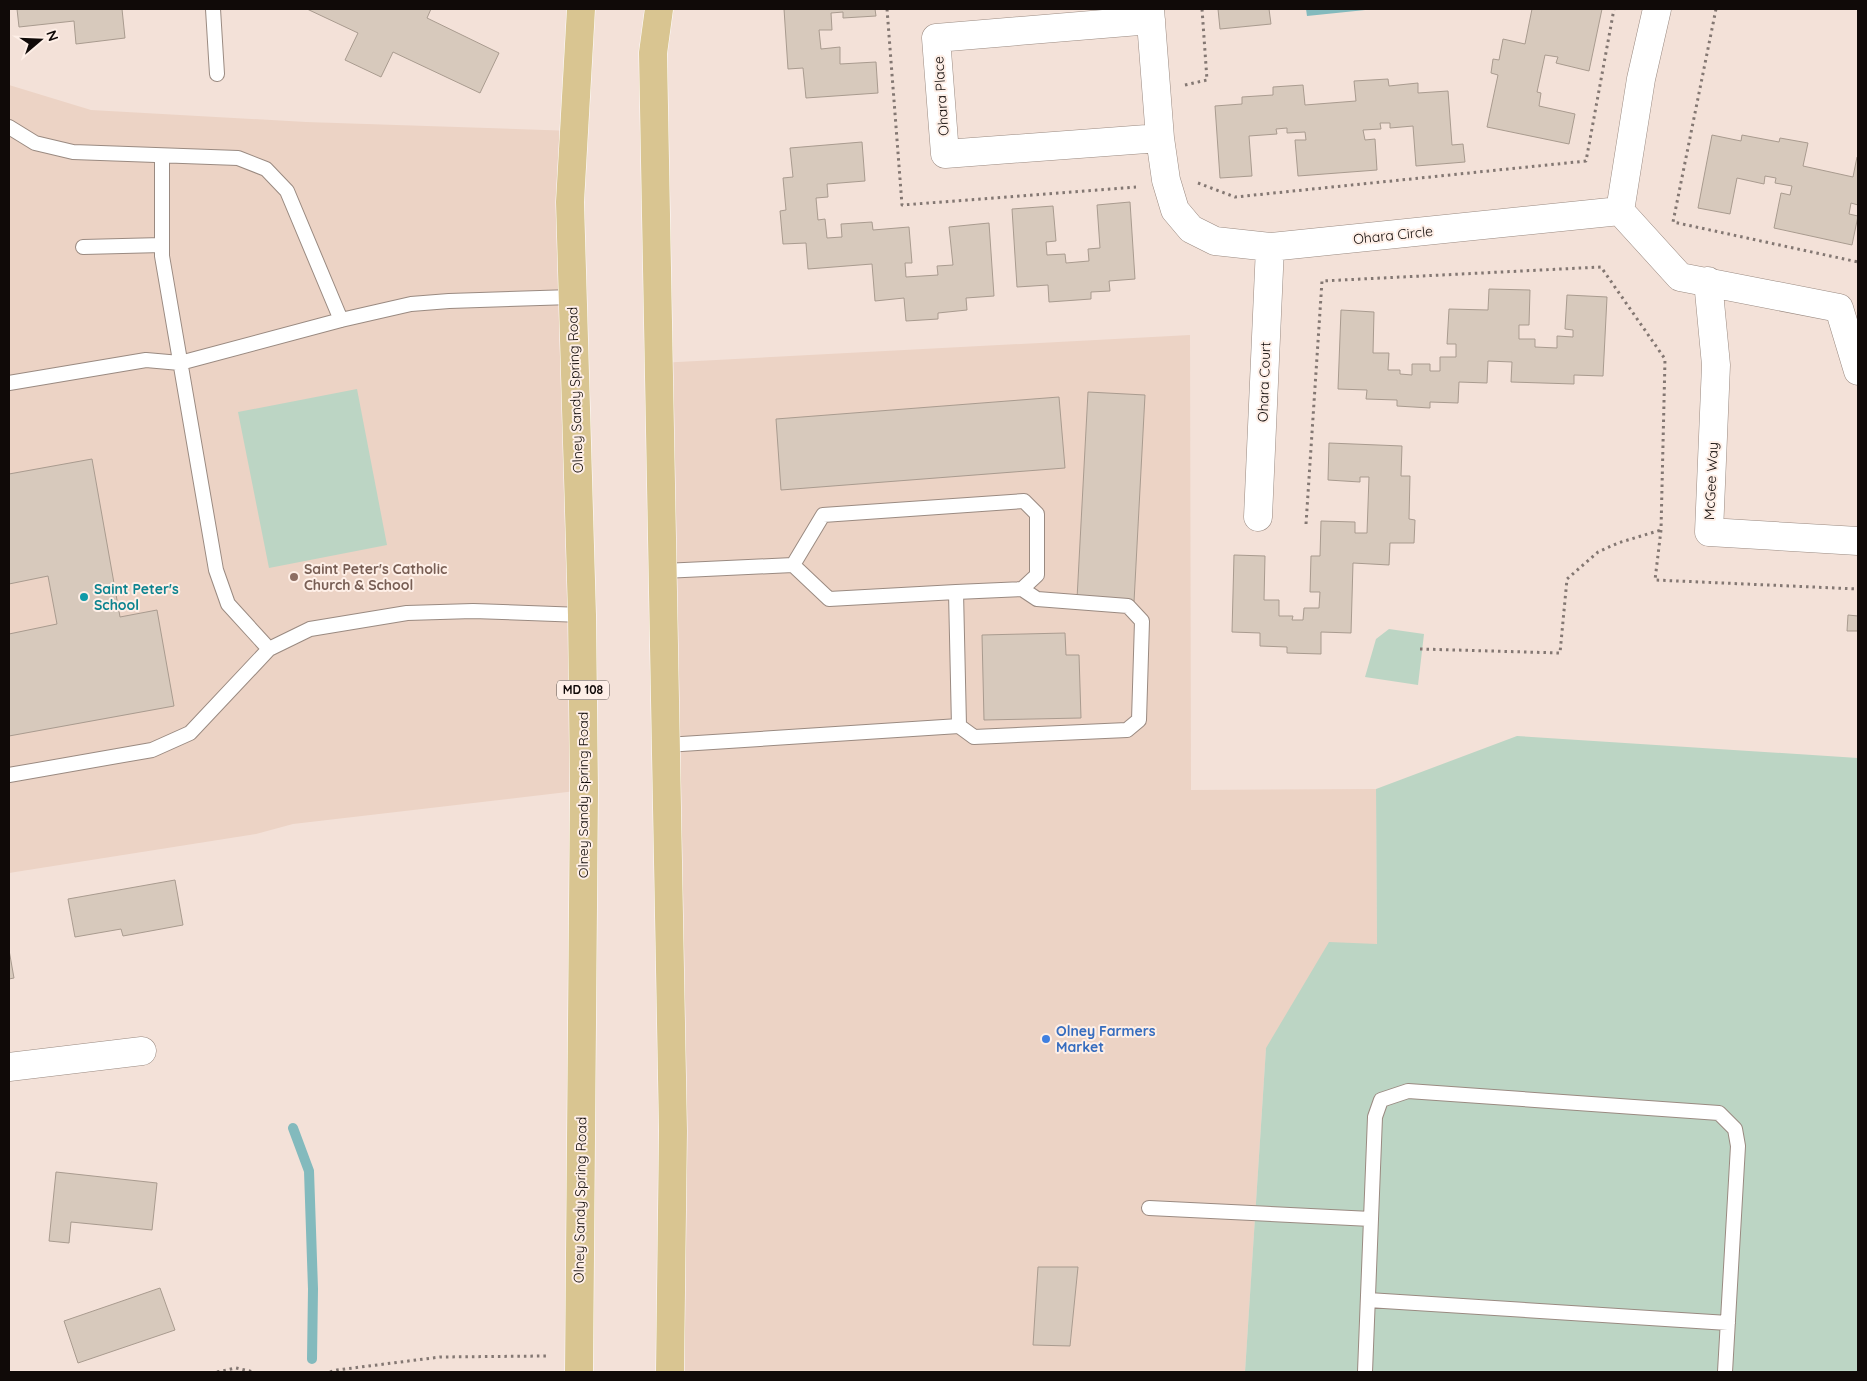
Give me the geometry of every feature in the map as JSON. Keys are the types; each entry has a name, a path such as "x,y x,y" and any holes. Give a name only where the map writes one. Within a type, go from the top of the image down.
{"main road":[{"name":"Olney Sandy Spring Road","path":"579,1372 584,800 582,615 570,202 581,9"},
{"path":"659,9 653,53 673,1131 670,1372"}],"street":[{"path":"1657,9 1641,80 1620,211 1680,277 1839,308 1858,371"},
{"name":"Ohara Circle","path":"1151,14 1160,138 1166,180 1175,210 1191,229 1215,241 1270,247 1620,211"},
{"name":"Ohara Place","path":"1151,14 936,38 945,154 1160,138"},
{"name":"Ohara Court","path":"1258,517 1270,247"},
{"name":"McGee Way","path":"1708,281 1716,365 1709,532 1858,541"},
{"path":"9,1066 142,1051"}],"lane":[{"path":"213,9 216,74"},
{"path":"9,127 36,143 73,152 238,158 266,169 287,191 341,320"},
{"path":"162,156 162,256 216,570 228,604 269,649"},
{"path":"83,247 162,244"},
{"path":"9,383 146,360 180,363 341,320 410,304 572,297"},
{"path":"793,564 823,515 1024,501 1038,514 1037,575 1022,589"},
{"path":"663,571 793,564 829,599 1022,589 1037,599 1128,606 1142,621 1139,720 1127,730 974,737 959,726 666,745"},
{"path":"956,592 959,726"},
{"path":"9,775 152,750 190,732 269,649 310,629 407,613 473,611 582,615"},
{"path":"1365,1372 1375,1116 1381,1100 1408,1091 1719,1113 1735,1129 1738,1146 1725,1372"},
{"path":"1149,1208 1371,1219"},
{"path":"1368,1300 1728,1322"}],"path":[{"path":"1186,94 1185,85 1207,80 1202,9"},
{"path":"1194,181 1234,197 1586,161 1614,9"},
{"path":"1716,9 1673,222 1858,262"},
{"path":"1306,524 1322,281 1601,267 1665,359 1661,530 1655,580 1858,589"},
{"path":"1420,649 1560,653 1567,578 1598,552 1618,543 1661,530"},
{"path":"330,1372 440,1357 546,1356"},
{"path":"217,1372 236,1368 254,1372"}],"shaded area":[{"name":"Saint Peter's Catholic Church & School","path":"9,85 91,110 306,122 574,131 584,790 293,824 256,834 9,873"},
{"path":"1190,335 1191,790 1376,789 1377,945 1266,1048 1245,1372 670,1372 659,363"}],"green space":[{"path":"357,389 387,545 269,568 238,412"},
{"path":"1389,629 1424,634 1418,685 1365,677 1376,639"},
{"path":"1517,736 1858,758 1858,1372 1245,1372 1266,1048 1329,942 1377,944 1376,789"}],"water":[{"path":"1306,9 1375,9 1307,16"}],"building":[{"path":"17,9 122,9 125,38 76,44 74,21 19,27"},
{"path":"307,9 431,9 427,18 499,53 480,93 393,52 381,77 345,60 358,33"},
{"path":"784,9 875,9 876,16 843,18 843,12 831,13 832,30 819,30 821,49 840,47 840,64 876,62 878,93 806,98 803,68 788,69"},
{"path":"1218,9 1269,9 1271,24 1220,29"},
{"path":"1532,9 1602,9 1589,71 1556,63 1558,57 1545,55 1537,92 1541,93 1539,106 1575,114 1569,144 1487,127 1498,75 1491,73 1493,59 1499,60 1503,39 1525,44"},
{"path":"1388,79 1389,86 1418,83 1418,93 1448,91 1452,145 1463,144 1465,162 1416,166 1413,126 1390,128 1390,123 1380,123 1381,129 1363,130 1365,140 1375,139 1377,170 1298,176 1295,140 1306,140 1305,132 1287,133 1287,128 1276,129 1277,134 1249,136 1252,176 1220,178 1215,106 1242,104 1242,97 1273,95 1273,87 1303,85 1305,105 1356,101 1354,81"},
{"path":"1712,135 1741,141 1742,135 1779,142 1780,138 1808,143 1803,166 1853,177 1858,157 1858,205 1851,203 1849,214 1858,216 1852,245 1774,228 1781,193 1790,195 1792,186 1775,183 1776,178 1765,176 1764,184 1737,178 1730,214 1698,208"},
{"path":"862,142 865,181 827,184 828,197 816,198 818,220 825,219 827,238 842,237 841,224 872,222 873,230 909,227 912,263 905,263 906,277 938,275 937,266 953,265 949,227 989,223 994,296 966,298 967,310 938,313 938,319 906,321 904,298 875,301 872,264 808,269 806,243 783,244 780,211 786,210 783,178 793,177 790,148"},
{"path":"1130,202 1135,279 1109,281 1110,291 1091,292 1091,299 1049,302 1048,285 1017,287 1012,209 1053,206 1056,241 1046,242 1047,255 1065,254 1066,263 1089,261 1088,249 1100,248 1097,205"},
{"path":"1489,289 1530,290 1529,325 1519,325 1519,339 1535,339 1535,347 1557,348 1557,336 1573,337 1573,330 1565,329 1567,295 1607,297 1603,376 1574,375 1574,384 1511,382 1512,362 1488,361 1487,383 1459,382 1458,403 1430,402 1430,408 1397,406 1397,400 1366,399 1367,390 1338,389 1341,310 1374,312 1373,353 1389,353 1388,370 1400,370 1400,374 1412,375 1412,364 1430,364 1430,371 1440,371 1440,357 1456,357 1456,344 1447,344 1449,309 1488,310"},
{"path":"1088,392 1145,395 1134,602 1077,599"},
{"path":"1059,397 1065,468 781,490 776,419"},
{"path":"1329,443 1402,446 1401,476 1410,476 1409,519 1415,520 1414,543 1390,543 1389,565 1353,563 1351,633 1321,632 1321,654 1287,653 1287,647 1260,646 1260,633 1232,632 1234,555 1265,556 1264,600 1279,600 1279,616 1293,616 1292,620 1303,620 1304,608 1319,608 1320,592 1310,592 1311,556 1320,556 1321,521 1355,522 1355,533 1367,533 1369,477 1360,477 1360,482 1328,480"},
{"name":"Saint Peter's School","path":"92,459 120,617 157,610 174,706 9,736 9,634 57,624 48,576 9,584 9,474"},
{"path":"1848,615 1858,616 1858,631 1847,631"},
{"path":"1065,633 1066,655 1079,655 1081,718 984,720 982,635"},
{"path":"175,880 183,925 123,936 121,929 75,937 68,899"},
{"path":"9,950 14,978 9,979"},
{"path":"56,1172 157,1183 152,1230 71,1222 69,1243 49,1241"},
{"path":"1038,1267 1078,1267 1070,1346 1033,1345"},
{"path":"160,1288 175,1330 78,1363 64,1321"}],"waterway":[{"path":"293,1128 309,1171 313,1289 312,1359"}],"place":[{"name":"Saint Peter's Catholic Church & School","path":"294,577"},
{"name":"Saint Peter's School","path":"84,597"},
{"name":"Olney Farmers Market","path":"1046,1039"}]}
